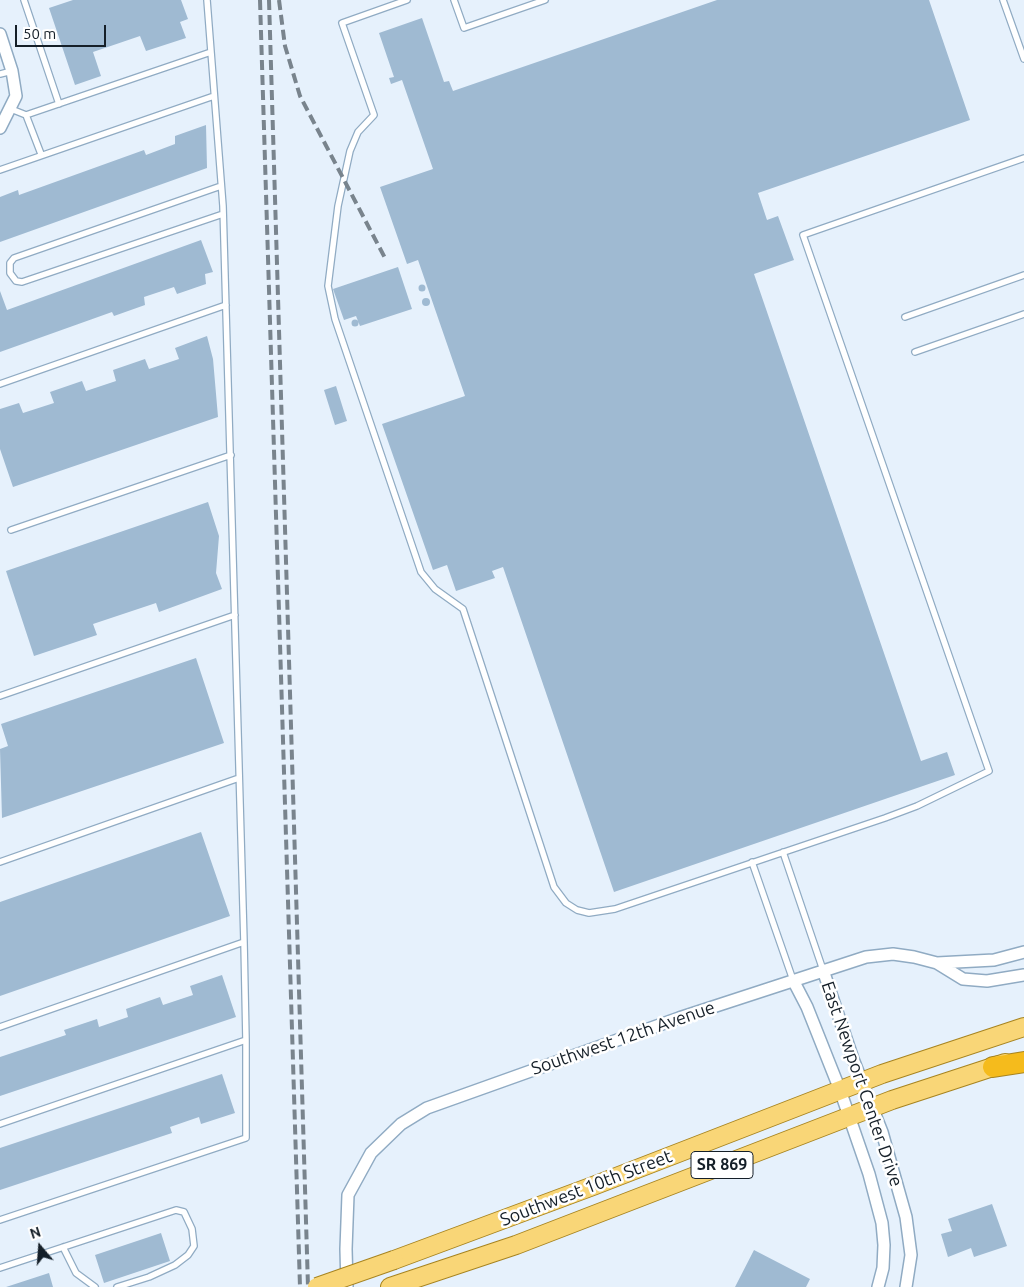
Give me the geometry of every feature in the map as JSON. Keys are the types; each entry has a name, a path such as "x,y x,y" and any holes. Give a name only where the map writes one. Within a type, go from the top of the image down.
{"highway":[{"path":"993,1067 1024,1062"}],"main road":[{"name":"Southwest 10th Street","path":"317,1287 394,1260 861,1082 1024,1027"},
{"name":"Southwest 10th Street","path":"393,1286 516,1246 872,1107 1024,1057"}],"street":[{"path":"0,34 6,73 16,96 6,111 0,128"},
{"name":"Southwest 12th Avenue","path":"348,1287 346,1249 348,1195 371,1153 401,1124 427,1108 679,1018 866,957 894,954 938,963 994,960 1024,952"},
{"name":"Southwest 12th Avenue","path":"938,963 963,979 987,981 1024,975"},
{"name":"East Newport Center Drive","path":"823,970 861,1082 882,1132 908,1228 911,1255 906,1287"},
{"name":"East Newport Center Drive","path":"793,980 807,1007 862,1149 882,1223 884,1245 883,1268 878,1287"}],"lane":[{"path":"24,0 59,104"},
{"path":"0,1220 246,1138 244,942 223,214 207,0"},
{"path":"407,0 342,23 374,115 358,132 350,151 338,206 328,286 335,319 421,572 435,589 463,609 554,887 566,903 577,910 589,913 615,909 917,806 989,771 802,235 1024,158"},
{"path":"454,0 464,28 545,0"},
{"path":"1003,0 1024,59"},
{"path":"6,111 26,115 211,52"},
{"path":"0,170 41,154 214,96"},
{"path":"26,115 41,154"},
{"path":"221,186 14,258 10,263 10,273 16,282 22,282 223,214"},
{"path":"905,317 1024,275"},
{"path":"0,384 226,305"},
{"path":"915,352 1024,314"},
{"path":"11,530 230,455"},
{"path":"0,696 235,615"},
{"path":"0,862 239,778"},
{"path":"783,852 823,970"},
{"path":"752,862 793,980"},
{"path":"0,1027 244,942"},
{"path":"0,1124 246,1040"},
{"path":"0,1268 176,1210 184,1212 192,1229 194,1246 188,1255 174,1265 149,1277 117,1287"},
{"path":"63,1247 76,1273 95,1287"}],"building":[{"path":"73,0 181,0 188,19 180,22 186,38 146,51 140,36 93,52 101,76 75,85 49,8"},
{"path":"717,0 929,0 970,120 758,193 767,220 778,216 794,260 754,274 921,761 947,752 955,775 614,892 503,567 492,571 495,578 456,591 447,565 433,570 382,424 465,396 418,260 407,264 380,187 433,169 402,80 391,84 389,78 394,77 379,33 422,18 444,82 449,81 453,91"},
{"path":"206,125 207,168 0,242 0,197 18,190 19,195 144,150 146,155 175,144 175,136"},
{"path":"201,240 213,272 205,274 206,284 177,294 174,287 144,297 145,305 114,316 112,312 0,352 0,291 7,310"},
{"path":"398,267 412,309 360,326 356,316 344,320 333,289"},
{"path":"422,284 426,288 422,292 418,288"},
{"path":"426,298 430,302 426,306 422,302"},
{"path":"355,320 358,323 355,326 352,323"},
{"path":"207,336 213,359 218,417 13,487 0,449 0,409 19,403 23,413 54,403 50,392 82,381 86,391 116,381 113,370 145,359 149,369 179,359 175,348"},
{"path":"336,386 347,421 335,425 324,390"},
{"path":"208,502 219,536 216,573 222,589 159,612 156,603 93,624 97,635 34,656 6,571"},
{"path":"196,658 224,743 2,818 0,749 8,746 1,724"},
{"path":"201,832 230,916 0,996 0,902"},
{"path":"222,975 236,1017 0,1096 0,1057 66,1035 64,1030 97,1019 99,1027 128,1017 126,1009 160,997 163,1005 193,995 190,986"},
{"path":"222,1074 235,1113 201,1124 199,1117 170,1127 172,1133 0,1190 0,1148"},
{"path":"992,1204 1007,1246 974,1257 971,1248 948,1257 941,1234 952,1231 948,1219"},
{"path":"161,1233 170,1261 104,1283 95,1255"},
{"path":"754,1250 810,1279 806,1287 735,1287"},
{"path":"49,1273 53,1287 6,1287"}],"railway":[{"path":"260,0 300,1287"},
{"path":"269,0 308,1287"},
{"path":"279,0 285,46 300,96 385,258"}]}
